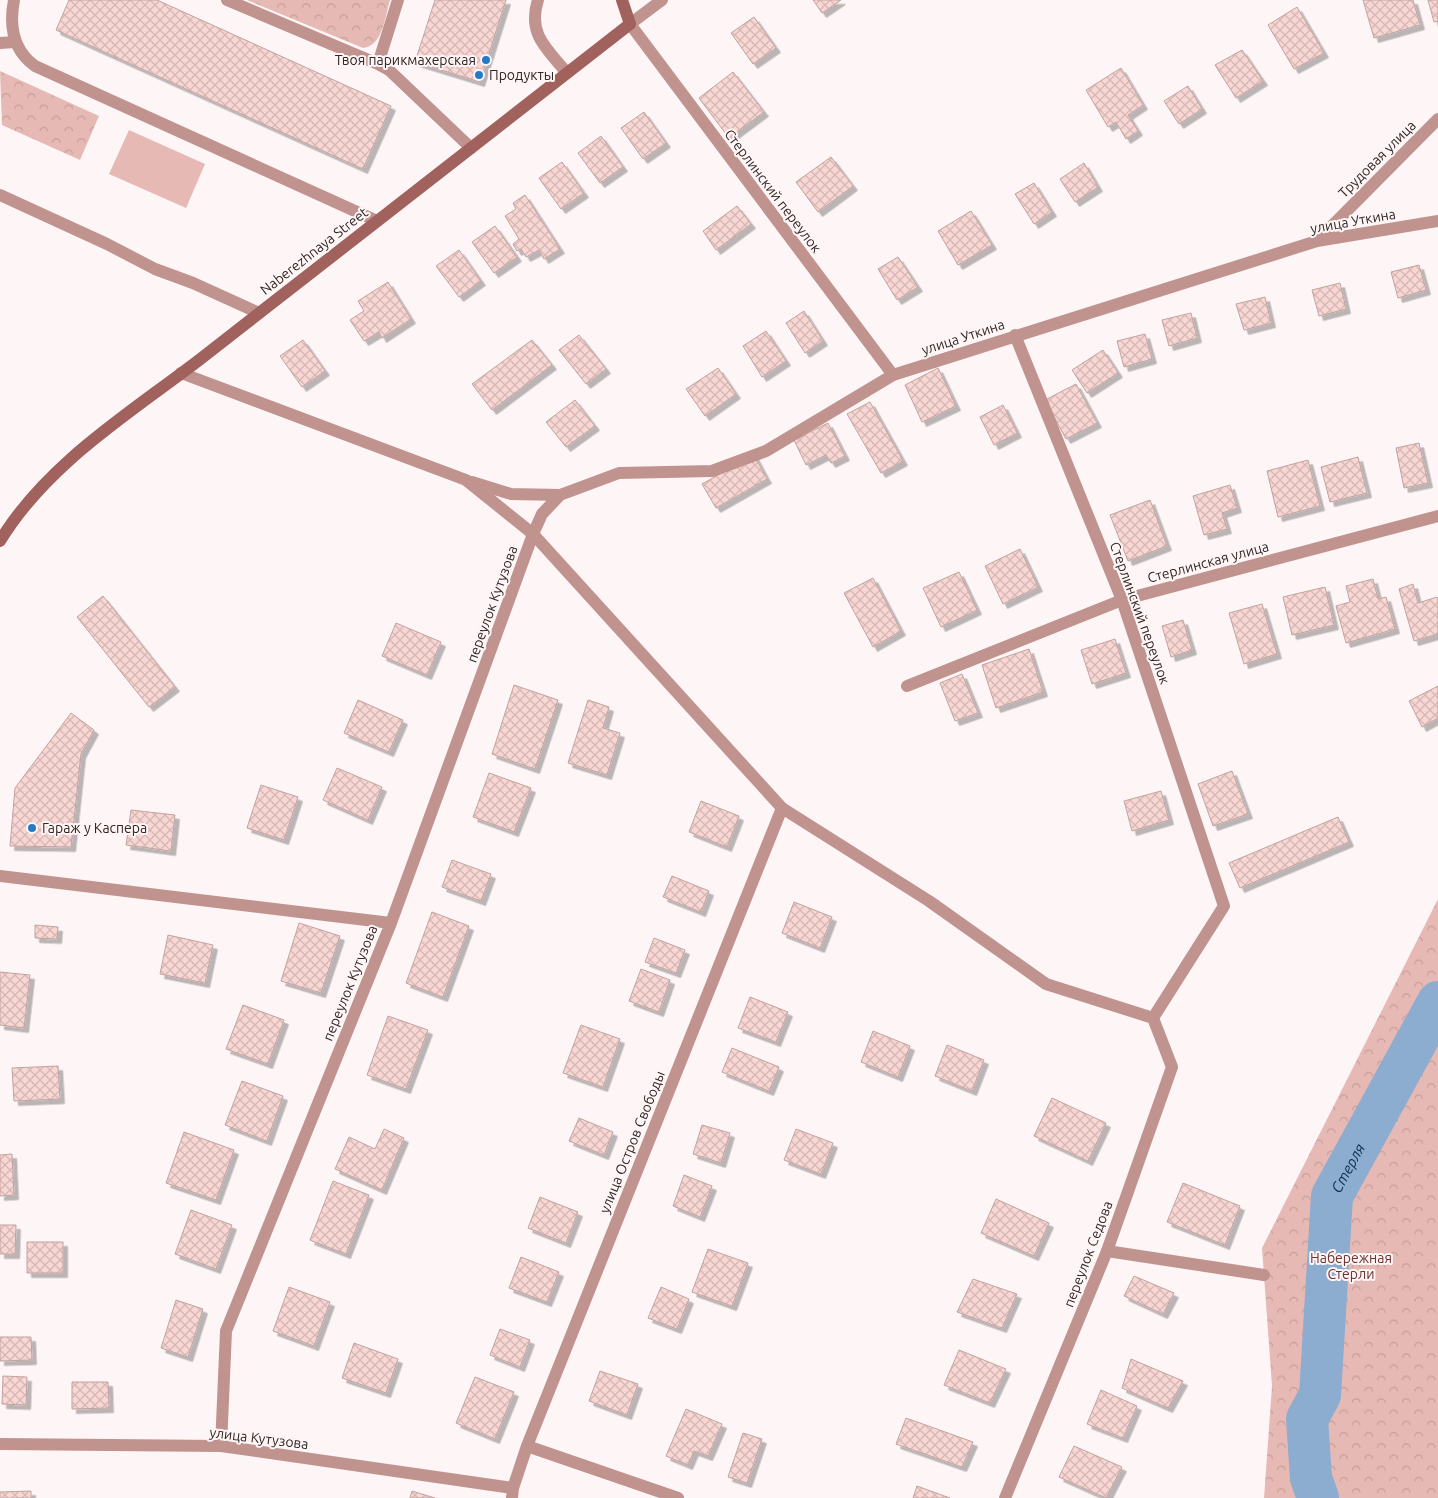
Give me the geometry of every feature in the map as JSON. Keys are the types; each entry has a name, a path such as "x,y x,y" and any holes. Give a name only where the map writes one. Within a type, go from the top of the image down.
{"street":[{"path":"14,0 12,12 15,42 23,55 35,66 377,220"},
{"path":"227,0 378,64 396,76 471,148"},
{"path":"378,64 398,0"},
{"path":"538,0 534,22 537,35 567,73"},
{"path":"622,0 630,24"},
{"name":"Naberezhnaya Street","path":"0,541 41,487 110,426 259,313 662,0"},
{"name":"Стерлинский переулок","path":"630,24 893,376"},
{"path":"0,43 15,42"},
{"name":"Трудовая улица","path":"1316,241 1438,119"},
{"path":"0,195 107,244 155,269 194,283 259,313"},
{"name":"улица Уткина","path":"533,534 542,514 560,495 619,472 712,471 766,451 893,376 1316,241 1438,221"},
{"name":"Стерлинский переулок","path":"1016,336 1122,600 1224,906 1153,1018"},
{"path":"181,373 466,480 512,494 560,495"},
{"path":"466,480 533,534 782,808 929,901 1046,984 1153,1018"},
{"name":"Стерлинская улица","path":"908,686 1122,600 1438,516"},
{"name":"переулок Кутузова","path":"221,1446 226,1332 391,923 533,534"},
{"name":"улица Остров Свободы","path":"512,1493 527,1446 782,808"},
{"path":"0,876 391,923"},
{"name":"переулок Седова","path":"1005,1498 1106,1251 1172,1067 1153,1018"},
{"path":"1106,1251 1264,1275"},
{"name":"улица Кутузова","path":"0,1444 221,1446 512,1493"},
{"path":"527,1446 678,1498"}],"green space":[{"path":"247,0 390,0 385,22 379,36 370,46 363,48"},
{"path":"0,71 99,116 80,160 2,125"},
{"path":"129,130 205,164 186,208 109,174"},
{"name":"Набережная Стерли","path":"1438,899 1438,1498 1264,1498 1272,1386 1262,1248"}],"building":[{"path":"69,0 157,0 391,106 363,169 56,30"},
{"path":"435,0 506,0 480,82 415,62"},
{"path":"813,0 841,0 822,13"},
{"path":"1363,0 1413,0 1420,25 1374,38"},
{"path":"1428,0 1438,0 1438,21 1434,22"},
{"path":"1297,7 1324,53 1294,69 1268,25"},
{"path":"754,17 776,48 753,64 731,33"},
{"path":"1242,50 1263,81 1236,98 1215,65"},
{"path":"1121,68 1143,105 1128,115 1138,131 1126,139 1116,122 1108,127 1086,90"},
{"path":"733,72 764,112 729,138 699,98"},
{"path":"1188,86 1202,109 1179,124 1164,101"},
{"path":"644,112 666,143 643,159 621,128"},
{"path":"601,136 623,167 600,183 578,153"},
{"path":"831,157 853,186 818,212 796,182"},
{"path":"562,162 584,193 561,209 539,178"},
{"path":"1084,163 1098,187 1075,202 1060,179"},
{"path":"1034,183 1052,212 1034,224 1015,194"},
{"path":"525,195 560,249 544,259 539,250 526,257 521,249 517,251 513,244 519,239 505,216 516,209 513,203"},
{"path":"737,206 751,224 716,250 703,231"},
{"path":"971,211 992,245 958,265 938,231"},
{"path":"495,226 517,257 494,273 472,242"},
{"path":"459,250 481,281 459,297 436,266"},
{"path":"898,257 918,287 897,300 878,269"},
{"path":"1419,265 1426,290 1398,298 1391,272"},
{"path":"388,282 411,319 382,338 379,332 364,341 350,320 364,311 358,301"},
{"path":"1340,283 1346,309 1319,316 1312,290"},
{"path":"1265,297 1271,323 1244,330 1236,304"},
{"path":"804,311 823,341 805,353 786,323"},
{"path":"1191,313 1197,338 1169,346 1162,320"},
{"path":"766,331 786,361 762,377 743,346"},
{"path":"1145,334 1152,359 1124,367 1117,341"},
{"path":"579,335 606,369 586,384 559,350"},
{"path":"303,340 325,371 302,387 280,356"},
{"path":"532,340 552,365 492,410 472,384"},
{"path":"1103,350 1118,373 1087,393 1072,370"},
{"path":"718,368 736,394 705,416 686,389"},
{"path":"938,368 956,406 922,422 905,385"},
{"path":"1076,384 1097,423 1066,439 1045,400"},
{"path":"575,400 595,426 566,447 546,422"},
{"path":"870,402 903,461 881,473 847,414"},
{"path":"1003,405 1017,433 994,445 980,417"},
{"path":"828,423 845,456 831,463 826,455 806,465 794,440"},
{"path":"1419,443 1428,483 1404,488 1396,448"},
{"path":"754,455 767,479 716,508 702,484"},
{"path":"1358,457 1367,493 1330,502 1321,467"},
{"path":"1308,460 1320,506 1278,517 1267,471"},
{"path":"1230,485 1237,508 1222,513 1227,529 1204,535 1193,496"},
{"path":"1150,500 1167,546 1128,561 1110,515"},
{"path":"1020,549 1038,587 1003,604 985,566"},
{"path":"959,572 977,610 941,627 923,588"},
{"path":"873,578 901,631 873,647 844,593"},
{"path":"1373,579 1378,599 1386,597 1395,629 1346,643 1336,606 1350,602 1346,586"},
{"path":"1413,584 1418,603 1437,597 1438,600 1438,634 1414,641 1399,589"},
{"path":"1325,587 1334,625 1292,635 1283,597"},
{"path":"103,596 175,687 149,707 77,617"},
{"path":"1262,604 1277,654 1244,664 1229,613"},
{"path":"1183,620 1192,650 1171,657 1162,626"},
{"path":"396,623 441,642 427,675 382,656"},
{"path":"1115,639 1126,673 1092,684 1081,650"},
{"path":"1029,649 1043,692 996,708 982,665"},
{"path":"962,674 978,713 955,721 940,683"},
{"path":"514,685 558,700 535,769 492,754"},
{"path":"1438,686 1438,718 1422,727 1409,701"},
{"path":"358,700 403,720 389,752 344,733"},
{"path":"588,700 609,707 603,728 620,733 607,775 568,763"},
{"path":"71,713 94,730 81,754 71,847 10,846 15,788"},
{"path":"337,768 382,787 368,820 323,800"},
{"path":"1232,771 1248,814 1213,826 1198,784"},
{"path":"489,773 531,788 514,832 473,817"},
{"path":"261,785 298,797 284,840 247,828"},
{"path":"1161,791 1169,820 1132,831 1124,801"},
{"path":"701,801 739,816 727,847 689,832"},
{"path":"131,810 175,815 171,851 126,845"},
{"path":"1338,817 1349,842 1240,888 1229,863"},
{"path":"452,860 491,874 481,901 442,887"},
{"path":"672,876 709,891 701,912 663,897"},
{"path":"794,902 832,917 820,948 782,933"},
{"path":"432,912 469,926 443,997 406,983"},
{"path":"299,923 340,936 321,993 281,981"},
{"path":"35,925 58,927 57,939 35,938"},
{"path":"168,935 213,945 205,983 160,974"},
{"path":"654,938 685,950 676,973 645,962"},
{"path":"641,969 670,980 659,1012 629,1001"},
{"path":"0,972 30,975 24,1028 0,1025"},
{"path":"750,997 788,1012 776,1042 738,1028"},
{"path":"243,1005 284,1020 268,1064 226,1049"},
{"path":"388,1016 428,1030 406,1089 367,1075"},
{"path":"581,1025 620,1039 603,1087 563,1073"},
{"path":"873,1031 910,1046 898,1077 861,1062"},
{"path":"947,1045 984,1060 972,1091 935,1076"},
{"path":"732,1048 779,1067 769,1091 722,1072"},
{"path":"58,1066 60,1099 14,1101 12,1068"},
{"path":"242,1081 283,1096 267,1141 225,1125"},
{"path":"1052,1098 1106,1123 1088,1161 1034,1136"},
{"path":"579,1118 613,1132 604,1155 569,1141"},
{"path":"702,1125 730,1133 721,1163 693,1154"},
{"path":"384,1129 404,1138 382,1190 335,1169 349,1137 375,1149"},
{"path":"796,1129 833,1143 821,1174 784,1160"},
{"path":"184,1132 234,1150 216,1200 166,1183"},
{"path":"12,1154 14,1195 0,1196 0,1155"},
{"path":"684,1175 712,1186 700,1217 673,1206"},
{"path":"333,1181 369,1195 346,1254 310,1240"},
{"path":"1183,1183 1240,1206 1225,1245 1167,1222"},
{"path":"540,1197 578,1212 566,1243 528,1228"},
{"path":"996,1199 1049,1223 1034,1256 981,1233"},
{"path":"191,1210 232,1225 216,1269 175,1254"},
{"path":"0,1225 16,1225 15,1254 0,1254"},
{"path":"27,1242 63,1242 63,1273 27,1273"},
{"path":"708,1249 748,1263 732,1306 692,1292"},
{"path":"521,1257 559,1272 547,1302 509,1288"},
{"path":"1134,1276 1174,1293 1163,1314 1124,1296"},
{"path":"973,1279 1017,1294 1002,1328 957,1312"},
{"path":"289,1287 330,1302 314,1346 273,1331"},
{"path":"661,1287 689,1299 677,1329 648,1318"},
{"path":"176,1300 203,1309 188,1357 161,1348"},
{"path":"500,1329 530,1340 520,1367 490,1355"},
{"path":"0,1337 31,1337 32,1360 0,1361"},
{"path":"354,1343 398,1359 386,1393 342,1378"},
{"path":"959,1350 1006,1369 990,1403 944,1385"},
{"path":"1131,1359 1183,1381 1168,1408 1122,1388"},
{"path":"600,1371 638,1384 627,1415 589,1401"},
{"path":"3,1376 27,1377 26,1405 2,1404"},
{"path":"475,1377 514,1392 495,1439 456,1423"},
{"path":"72,1382 108,1382 109,1408 72,1409"},
{"path":"1101,1390 1137,1406 1123,1438 1087,1424"},
{"path":"686,1409 722,1424 708,1456 694,1451 688,1465 666,1456"},
{"path":"906,1418 973,1442 962,1467 896,1444"},
{"path":"743,1433 762,1439 747,1483 728,1477"},
{"path":"1074,1446 1122,1467 1106,1498 1059,1477"},
{"path":"917,1486 950,1498 913,1498"},
{"path":"31,1491 31,1498 0,1498 0,1492"},
{"path":"412,1491 435,1498 410,1498"}],"waterway":[{"name":"Стерля","path":"1318,1498 1311,1478 1307,1419 1320,1395 1332,1196 1438,1002"}],"place":[{"name":"Твоя парикмахерская","path":"486,60"},
{"name":"Продукты","path":"479,75"},
{"name":"Гараж у Каспера","path":"32,828"}]}
